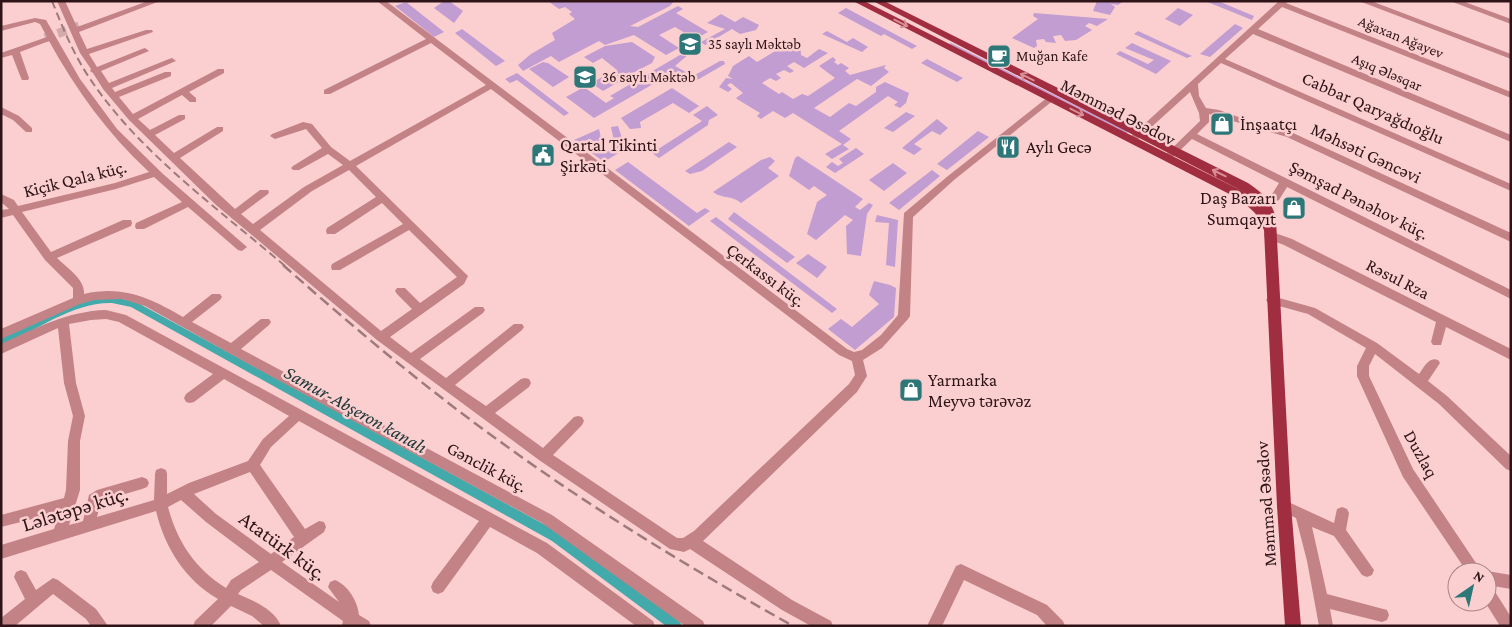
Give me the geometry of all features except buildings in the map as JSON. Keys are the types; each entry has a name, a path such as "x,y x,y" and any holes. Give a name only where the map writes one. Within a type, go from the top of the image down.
{"main road":[{"name":"Məmməd Əsədov","path":"857,1 1051,99 1136,137"},
{"name":"Məmməd Əsədov","path":"876,1 1136,137 1244,186 1266,201 1270,211 1272,300 1293,626"},
{"name":"Məmməd Əsədov","path":"1171,154 1250,200 1259,210 1269,232"}],"street":[{"path":"61,1 84,53 94,71 109,91 132,118 235,214 381,337 485,414 664,538 684,545 692,542 853,388 861,376 857,357 867,354 898,325 904,316 908,216 951,178 1051,99"},
{"path":"74,27 139,1"},
{"path":"74,27 146,1"},
{"path":"74,27 156,1"},
{"name":"Çerkassı küç.","path":"381,1 827,341 846,354 857,357"},
{"path":"1362,1 1511,58"},
{"path":"1454,1 1511,22"},
{"path":"1136,137 1283,3"},
{"name":"Ağaxan Ağayev","path":"1283,3 1511,95"},
{"path":"1,29 39,20 43,22 48,38 114,132 157,173 242,247"},
{"name":"Aşıq Ələsqar","path":"1252,30 1511,139"},
{"path":"84,53 149,32"},
{"path":"1,55 48,38"},
{"path":"1,55 48,38"},
{"path":"326,92 431,40"},
{"path":"14,51 25,78"},
{"path":"94,71 145,51"},
{"name":"Cabbar Qaryağdıoğlu","path":"1220,60 1511,188"},
{"path":"109,91 172,61"},
{"path":"132,118 221,71"},
{"path":"109,91 168,74"},
{"path":"1171,154 1204,122 1201,108 1194,97 1194,84"},
{"path":"254,229 308,189 492,85"},
{"path":"183,92 193,100"},
{"name":"Məhsəti Gəncəvi","path":"1175,101 1187,100 1201,108 1255,126 1290,135 1511,238"},
{"path":"1,110 16,118 29,130"},
{"path":"149,134 182,117"},
{"path":"275,136 306,125 328,149 350,166 463,276 381,337"},
{"path":"173,158 220,129"},
{"name":"Şəmşad Pənəhov küç.","path":"1192,135 1511,295"},
{"path":"296,168 328,149"},
{"name":"Kiçik Qala küç.","path":"1,214 116,186 157,173"},
{"path":"1266,201 1275,198 1285,181"},
{"path":"235,214 264,192"},
{"path":"1,197 10,203 49,257 75,282 79,288 78,300"},
{"path":"331,230 382,198"},
{"path":"140,226 190,202"},
{"path":"49,257 126,223"},
{"path":"336,266 410,225"},
{"name":"Rəsul Rza","path":"1269,232 1511,355"},
{"path":"401,291 419,309"},
{"name":"Gənclik küç.","path":"1,334 78,300 94,296 122,295 149,303 547,519 698,626"},
{"path":"184,322 216,297"},
{"path":"1272,300 1311,311 1373,346 1421,381 1511,465"},
{"path":"411,359 479,310"},
{"path":"1,349 63,322 94,314 122,318 489,518 559,560 640,623"},
{"path":"1438,342 1442,321"},
{"path":"60,533 70,503 74,481 74,441 79,416 70,383 63,322"},
{"path":"232,349 265,322"},
{"path":"446,385 518,326"},
{"name":"Duzlaq","path":"1373,346 1363,366 1363,376 1408,473 1467,562"},
{"path":"1421,381 1434,363"},
{"path":"190,398 222,374"},
{"path":"485,414 525,383"},
{"path":"298,415 267,443 253,465 303,538"},
{"path":"544,456 578,421"},
{"name":"Lələtəpə küç.","path":"1,552 160,504 182,492 253,465"},
{"path":"161,474 160,504 174,541 187,565 205,583 259,612 274,626"},
{"path":"89,525 94,499 97,496 142,483"},
{"name":"Atatürk küç.","path":"182,492 211,518 355,624"},
{"path":"1,521 70,503"},
{"path":"1284,506 1321,525 1339,531 1367,570"},
{"path":"1339,531 1342,513"},
{"path":"1302,514 1322,600 1326,626"},
{"path":"438,587 489,518"},
{"path":"200,626 229,597 236,585 319,527"},
{"path":"692,542 786,605 826,626"},
{"path":"934,626 961,571 1042,610 1058,626"},
{"path":"21,577 33,600"},
{"path":"1497,580 1511,582"},
{"path":"3,626 46,589 57,586 91,614 100,626"},
{"path":"335,587 353,610 355,624"},
{"path":"1322,600 1382,615"},
{"path":"1497,608 1508,626"}],"shaded area":[{"path":"444,1 449,1 463,11 454,23 434,8"},
{"path":"548,1 674,1 670,6 630,26 638,27 678,6 683,9 676,13 708,32 695,39 675,27 659,35 679,48 666,55 634,35 605,45 599,41 559,62 551,56 523,71 518,65 531,54 555,40 552,33 575,19 569,14 572,12 565,7 559,9"},
{"path":"1097,1 1124,1 1118,5 1111,4 1115,7 1110,15 1093,11"},
{"path":"1205,1 1218,1 1254,16 1252,20"},
{"path":"406,2 444,32 434,37 395,6"},
{"path":"846,8 917,46 912,49 884,34 881,36 838,13"},
{"path":"1178,8 1193,15 1180,26 1165,19"},
{"path":"1034,13 1108,19 1097,26 1089,23 1085,26 1092,30 1076,40 1065,41 1061,35 1053,36 1056,43 1046,42 1044,39 1036,40 1037,46 1034,48 1012,38 1038,19 1033,16"},
{"path":"721,14 735,22 743,17 759,25 756,30 740,34 732,29 705,45 701,42 725,29 707,23"},
{"path":"1235,24 1243,28 1210,57 1200,54"},
{"path":"462,29 505,61 496,66 455,33"},
{"path":"827,31 847,42 853,38 868,47 862,52 822,34"},
{"path":"1138,31 1192,56 1187,58 1134,34"},
{"path":"632,42 655,57 652,63 629,75 615,73 617,70 602,58 593,63 584,57 605,46"},
{"path":"800,43 801,55 807,58 819,49 828,53 804,68 794,62 787,66 794,71 790,73 784,70 776,74 781,78 776,81 770,78 762,83 779,94 782,92 793,99 802,94 808,96 835,78 819,66 833,57 836,60 834,62 838,65 841,63 849,68 845,71 850,75 886,65 884,68 889,72 871,86 857,79 814,108 830,117 849,103 856,106 876,92 876,87 885,82 909,93 906,103 900,108 894,105 898,102 888,96 839,131 851,139 843,145 849,149 832,159 825,154 842,144 793,113 785,118 773,111 761,119 757,116 760,113 736,98 743,93 731,83 727,85 732,89 728,92 719,87 726,78 733,79 728,76 733,66 749,56 757,62 777,50 770,46"},
{"path":"951,43 1128,132 1126,134 949,44"},
{"path":"1132,43 1171,61 1156,74 1116,54 1120,51 1148,64 1154,60 1125,48"},
{"path":"685,52 689,54 675,66 693,76 720,61 724,61 725,64 692,83 674,72 594,118 566,97 584,87 606,103 614,98 610,96"},
{"path":"927,59 963,78 957,82 921,63"},
{"path":"543,62 548,63 569,77 553,87 529,69"},
{"path":"517,73 569,113 564,116 517,80 510,83 505,79"},
{"path":"608,74 629,76 603,91 591,83"},
{"path":"672,88 699,106 689,113 673,103 640,122 641,128 630,129 621,118"},
{"path":"707,106 718,115 709,120 708,125 659,158 652,153 702,121 693,115"},
{"path":"906,112 915,116 893,132 884,128"},
{"path":"937,119 948,128 940,135 932,131 914,144 922,149 914,155 902,148"},
{"path":"618,126 623,141 628,147 604,162 574,140 599,129 604,152 616,150 611,127"},
{"path":"978,131 989,137 947,170 937,164"},
{"path":"729,142 737,147 702,171 690,174 685,171"},
{"path":"856,148 864,154 835,173 826,167 832,162 838,166 843,163 839,159"},
{"path":"798,156 863,199 855,207 860,210 869,203 873,205 867,214 861,256 847,254 846,226 853,220 845,215 816,240 807,234 817,202 827,195 814,186 809,190 789,176 795,158"},
{"path":"770,157 775,161 768,168 779,176 741,203 713,192 761,160"},
{"path":"628,162 697,213 705,208 710,211 689,226 615,170"},
{"path":"893,163 907,173 884,191 869,180"},
{"path":"932,170 940,176 899,210 889,203"},
{"path":"734,212 795,257 787,263 728,219"},
{"path":"877,215 898,220 895,267 886,265 889,223 875,222"},
{"path":"716,217 837,309 832,313 710,221"},
{"path":"808,254 827,267 817,278 796,263"},
{"path":"874,281 896,288 894,317 855,350 828,329 841,319 852,327 879,304 869,295"}],"waterway":[{"name":"Samur-Abşeron kanalı","path":"1,341 83,304 110,300 133,304 556,537 676,626"}],"tunnel":[{"path":"45,38 79,26"}],"railway":[{"path":"52,1 76,56 114,111 159,159 285,266"},
{"path":"283,265 415,377 534,465 643,538 793,626"}],"place":[{"name":"35 saylı Məktəb","path":"690,44"},
{"name":"Muğan Kafe","path":"999,56"},
{"name":"36 saylı Məktəb","path":"585,77"},
{"name":"İnşaatçı","path":"1222,124"},
{"name":"Aylı Gecə","path":"1008,147"},
{"name":"Qartal Tikinti Şirkәti","path":"543,155"},
{"name":"Daş Bazarı Sumqayıt","path":"1294,208"},
{"name":"Yarmarka Meyvә tәrәvәz","path":"911,390"}]}
